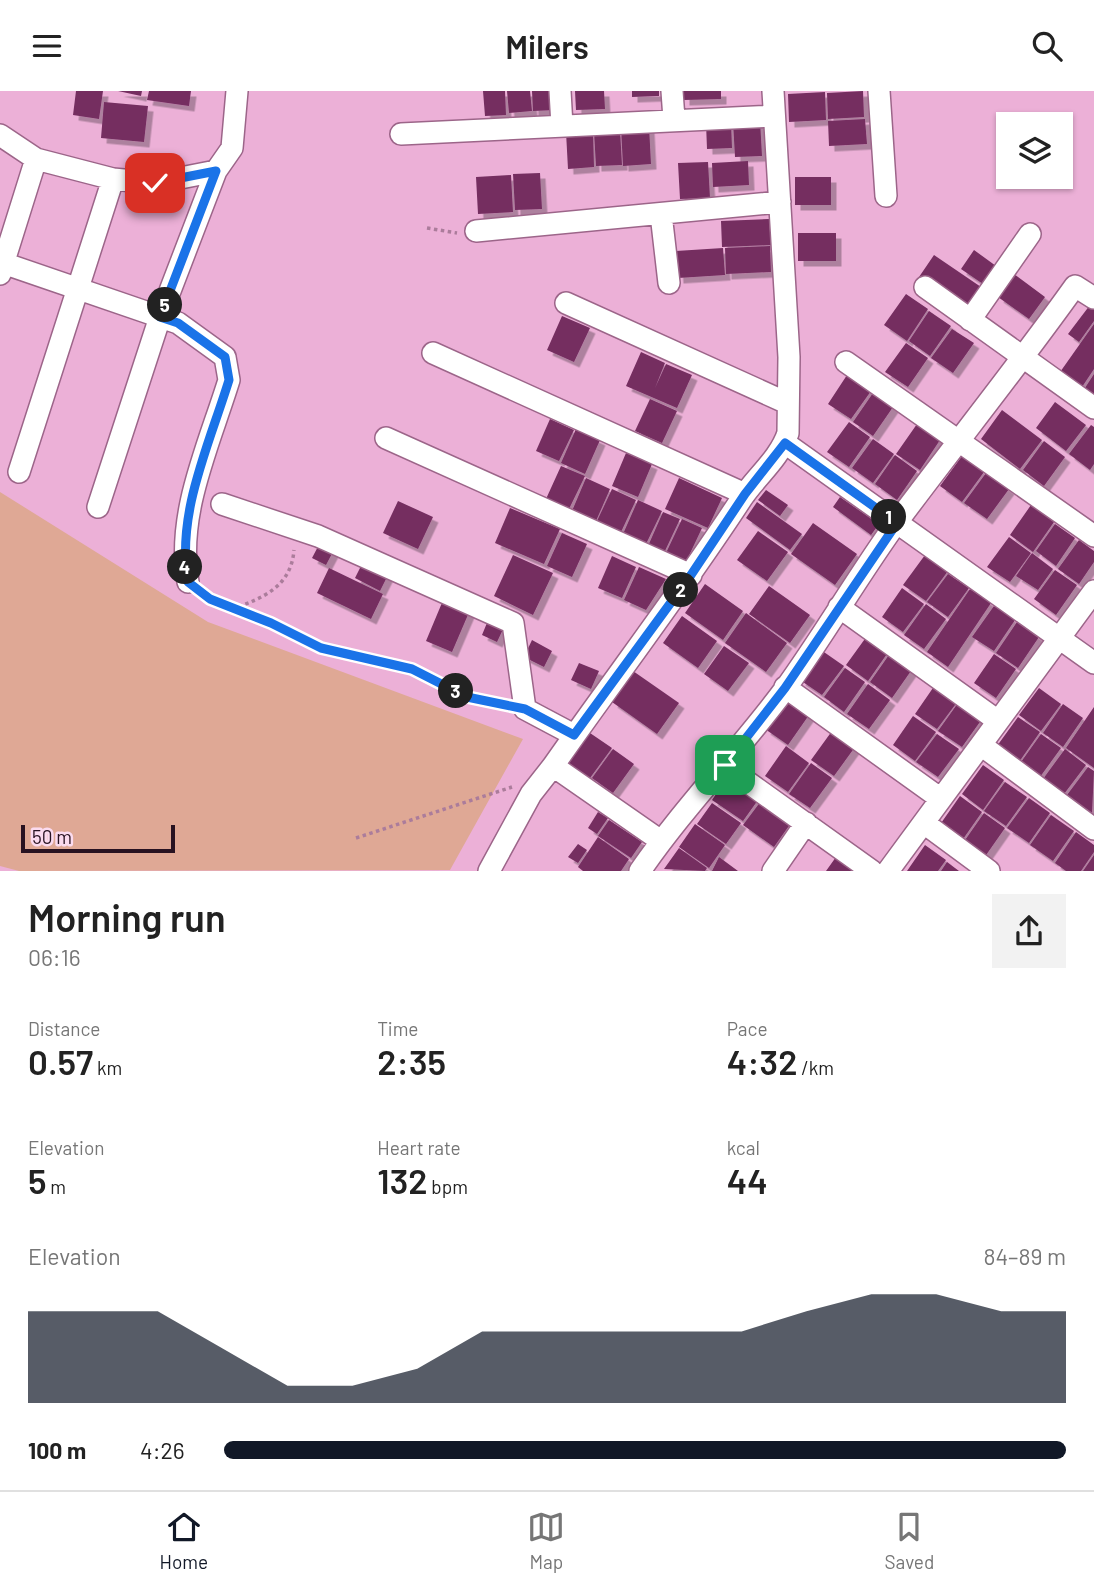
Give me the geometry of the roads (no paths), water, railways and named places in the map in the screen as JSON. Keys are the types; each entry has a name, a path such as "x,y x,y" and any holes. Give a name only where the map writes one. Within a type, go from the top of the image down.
{"street":[{"path":"98,507 160,317 216,171 232,148 237,91"},
{"path":"560,91 562,126"},
{"path":"673,91 674,119"},
{"path":"489,870 531,794 691,575 745,494 785,443 789,357 773,91"},
{"path":"879,91 886,196"},
{"path":"401,134 774,116"},
{"path":"0,135 36,159 113,179 155,183 216,171"},
{"path":"36,159 1,267 75,288 178,323 225,357 229,380 186,519 184,558 188,582"},
{"path":"19,472 75,288 113,179"},
{"path":"476,231 780,202"},
{"path":"661,213 669,283"},
{"path":"970,320 1030,234"},
{"path":"640,870 785,688 897,523 1023,360 1075,286 1094,297"},
{"path":"925,287 1023,360 1094,408"},
{"path":"566,303 788,403"},
{"path":"433,353 745,494"},
{"path":"846,362 1094,536"},
{"path":"386,438 691,575"},
{"path":"785,443 1094,663"},
{"path":"222,504 293,528 513,623 525,709 574,735"},
{"path":"888,870 1094,591"},
{"path":"839,607 998,721"},
{"path":"785,688 941,799"},
{"path":"981,745 1094,829"},
{"path":"725,765 872,870"},
{"path":"548,771 661,841"},
{"path":"773,870 806,823"},
{"path":"924,823 989,870"}]}
